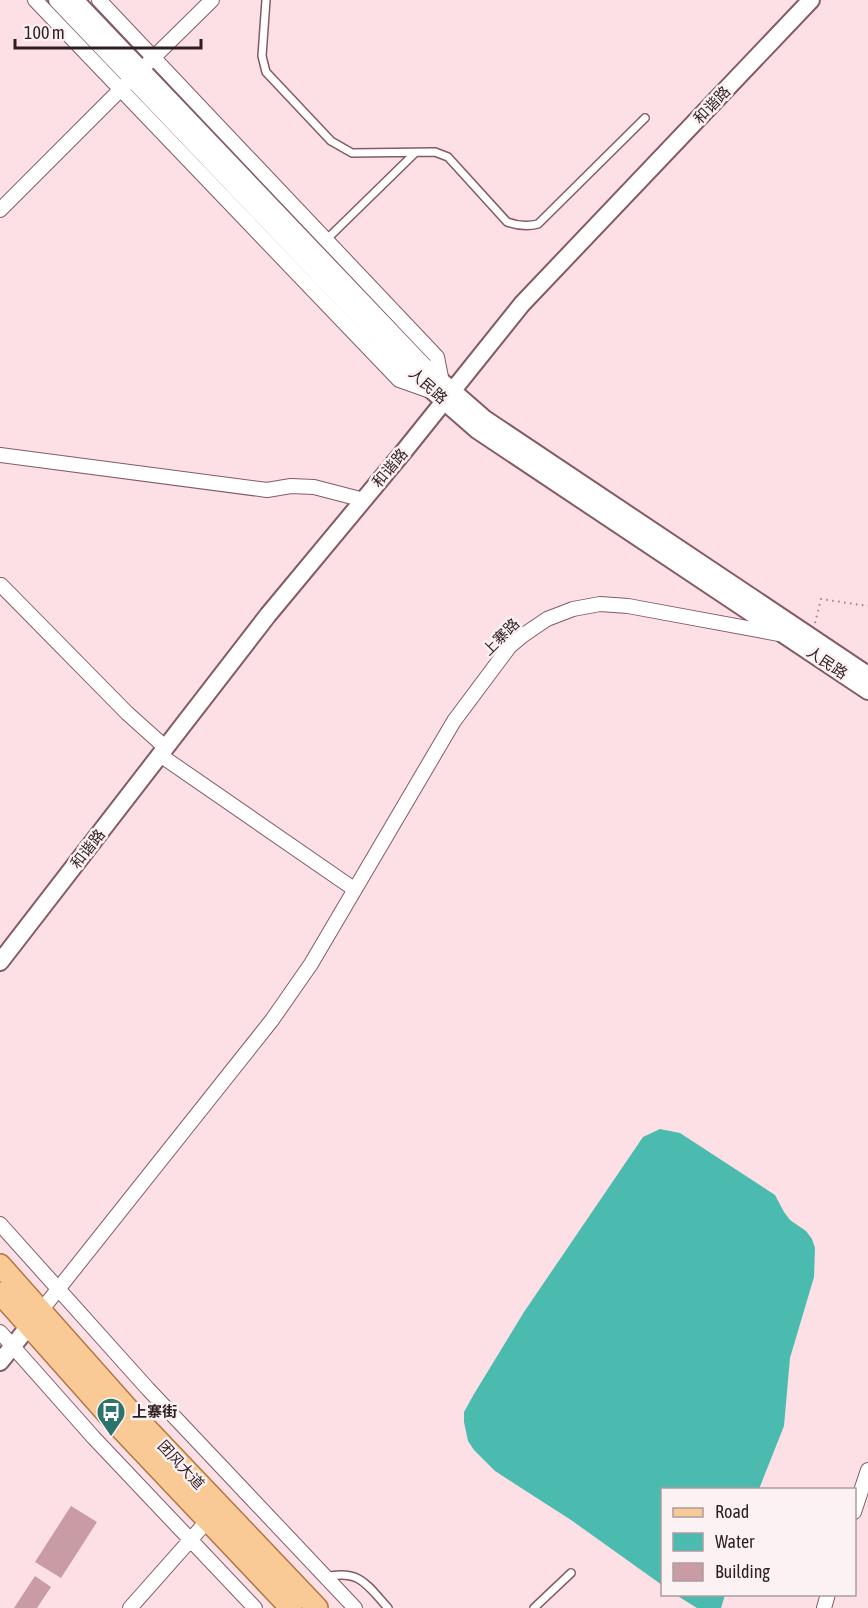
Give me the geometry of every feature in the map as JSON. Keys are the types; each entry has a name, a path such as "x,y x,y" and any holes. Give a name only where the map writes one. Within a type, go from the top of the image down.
{"main road":[{"name":"团风大道","path":"0,1265 35,1318 113,1420 291,1608"},
{"name":"团风大道","path":"0,1293 35,1318 127,1408 317,1608"}],"street":[{"path":"35,0 137,74 326,240 437,357 444,392"},
{"name":"人民路","path":"57,0 137,74"},
{"name":"人民路","path":"75,0 137,74 414,375 485,419 868,675"},
{"path":"99,0 137,74"},
{"path":"0,210 212,0"},
{"name":"和谐路","path":"0,962 268,615 364,500 444,392 522,304 811,0"},
{"name":"人民路","path":"444,392 477,430 868,691"},
{"path":"0,455 267,489 291,486 314,487 364,500"},
{"path":"1,585 163,752 354,889"},
{"name":"上寨路","path":"35,1318 272,1020 311,964 454,721 510,646 547,619 586,606 614,604 784,635"},
{"path":"0,1224 148,1389 355,1608"},
{"path":"0,1362 35,1318"},
{"path":"0,1332 94,1438 255,1608"},
{"path":"856,1509 868,1470"},
{"path":"130,1608 208,1520"}],"lane":[{"path":"266,0 262,56 266,72 331,141 352,153 435,152 448,157 507,222 522,226 538,224 645,118"},
{"path":"326,240 414,153"},
{"path":"534,1608 572,1573"},
{"path":"325,1577 342,1574 359,1577 388,1608"}],"path":[{"path":"812,638 821,600 868,606"}],"water":[{"path":"660,1129 680,1133 775,1195 790,1220 806,1231 815,1248 814,1277 790,1358 784,1426 759,1488 661,1488 661,1584 571,1520 495,1471 468,1441 464,1422 464,1412 524,1312 643,1137"},
{"path":"678,1596 725,1596 721,1608 697,1608"}],"building":[{"path":"71,1506 97,1522 61,1578 35,1562"},
{"path":"35,1576 51,1587 37,1608 14,1608"}],"place":[{"name":"上寨街","path":"111,1438"}]}
